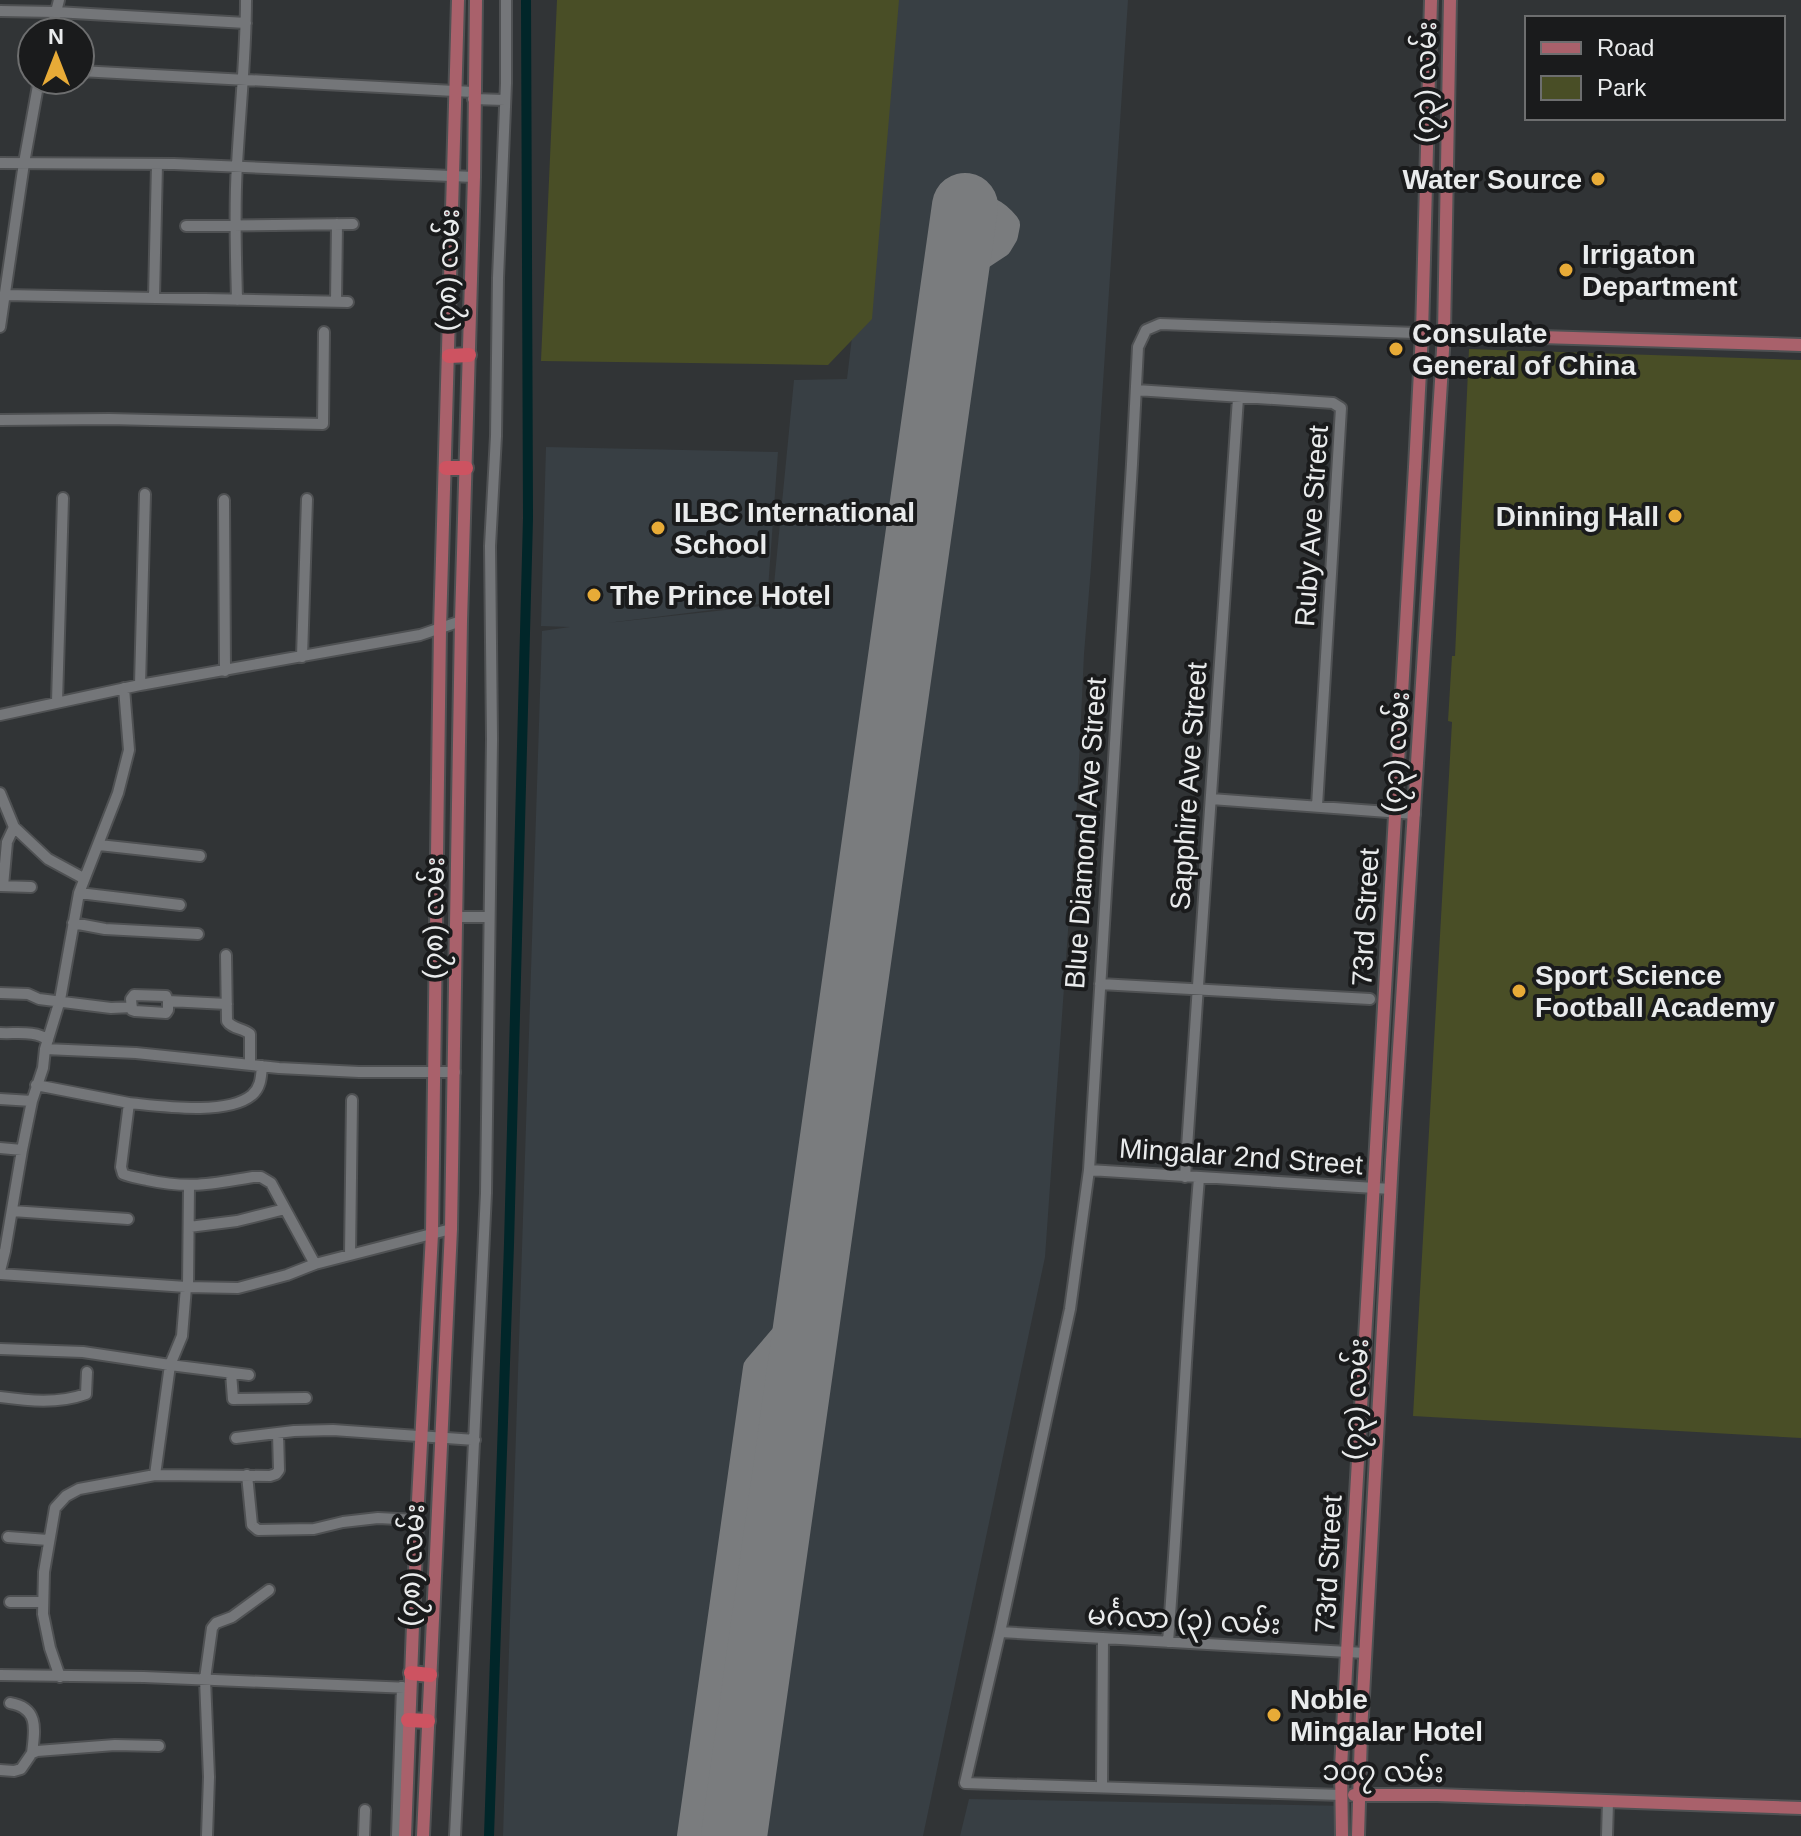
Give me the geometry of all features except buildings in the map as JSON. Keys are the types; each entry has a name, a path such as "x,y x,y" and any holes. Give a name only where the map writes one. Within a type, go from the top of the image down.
{"highway":[{"path":"449,356 469,355"},
{"path":"446,468 466,468"},
{"path":"408,1683 430,1675"},
{"path":"408,1720 428,1721"}],"main road":[{"name":"(၇၈) လမ်း","path":"405,1836 408,1683 432,1234 440,629 458,0"},
{"name":"(၇၈) လမ်း","path":"423,1836 451,1229 476,0"},
{"name":"73rd Street","path":"1342,1836 1341,1768 1347,1652 1422,333 1431,0"},
{"name":"(၇၃) လမ်း","path":"1359,1795 1391,1189 1444,334 1450,0"},
{"path":"1444,334 1801,345"},
{"path":"1415,467 1436,469"},
{"name":"၁၀၇ လမ်း","path":"1342,1795 1437,1795 1801,1808"},
{"path":"1358,1836 1359,1795"}],"street":[{"path":"55,16 59,0"},
{"path":"237,300 235,225 246,0"},
{"path":"455,1836 486,1193 492,739 490,546 496,436 506,0"},
{"path":"0,11 246,23"},
{"path":"96,72 455,91 505,100"},
{"path":"0,327 36,96"},
{"path":"0,163 157,164 474,177"},
{"path":"154,298 157,164"},
{"path":"4,289 154,298 342,302 337,224"},
{"path":"186,226 353,224"},
{"name":"Blue Diamond Ave Street","path":"965,1783 1070,1309 1089,1170 1138,347 1146,330 1160,324 1444,334"},
{"path":"0,420 323,424 324,332"},
{"name":"Ruby Ave Street","path":"1136,390 1333,403 1342,410 1317,806"},
{"name":"Sapphire Ave Street","path":"1185,1177 1238,398"},
{"path":"140,685 145,494"},
{"path":"57,702 63,498"},
{"path":"302,657 307,499"},
{"path":"224,500 225,671"},
{"path":"0,715 124,688 420,635 461,621"},
{"path":"124,688 129,750 118,793 79,893 60,1000 32,1101 0,1273 238,1288 315,1264 451,1229"},
{"path":"0,793 14,827 48,859 83,878"},
{"path":"1211,799 1415,814"},
{"path":"14,827 7,842 1,886 31,887"},
{"path":"99,845 200,856"},
{"path":"79,893 180,905"},
{"path":"457,917 489,917"},
{"path":"73,923 136,932 198,934"},
{"path":"226,955 227,1021 250,1034 250,1065"},
{"path":"1100,984 1370,999"},
{"path":"0,993 28,994 39,999 111,1008 132,1007"},
{"path":"131,996 167,997 168,1001 166,1013 135,1011 131,996"},
{"path":"168,1001 227,1004"},
{"path":"0,1033 38,1034 45,1036 47,1045"},
{"path":"47,1045 262,1066 359,1072 455,1072"},
{"path":"36,1085 129,1103 185,1108 228,1105 254,1094 261,1082 262,1066"},
{"path":"0,1099 32,1101"},
{"path":"350,1255 352,1100"},
{"path":"129,1103 121,1167 123,1174 189,1186 261,1177 271,1183 315,1264"},
{"path":"0,1148 22,1150"},
{"name":"Mingalar 2nd Street","path":"1089,1170 1391,1189"},
{"path":"1168,1642 1199,1178"},
{"path":"155,1475 170,1365 182,1336 187,1287 189,1186"},
{"path":"189,1227 237,1221 285,1209"},
{"path":"12,1211 128,1219"},
{"path":"0,1349 83,1352 249,1375"},
{"path":"0,1397 70,1399 86,1394 87,1372"},
{"path":"231,1373 233,1399 306,1398"},
{"path":"236,1438 333,1430 475,1440"},
{"path":"60,1677 43,1614 44,1572 55,1508 66,1496 79,1489 155,1475 276,1474 279,1470 278,1433"},
{"path":"247,1475 252,1525 258,1530 314,1529 378,1518 417,1520"},
{"path":"8,1537 48,1540"},
{"path":"207,1836 209,1777 205,1679 212,1628 269,1590"},
{"path":"10,1602 43,1602"},
{"name":"မင်္ဂလာ (၃) လမ်း","path":"1000,1632 1365,1653"},
{"path":"1102,1787 1103,1638"},
{"path":"0,1675 408,1683 397,1836"},
{"path":"0,1770 21,1769 32,1753 32,1714 22,1705 10,1703"},
{"path":"32,1753 115,1745 159,1746"},
{"name":"၁၀၇ လမ်း","path":"965,1783 1342,1795"},
{"path":"1607,1836 1608,1802"},
{"path":"364,1836 365,1810"}],"shaded area":[{"path":"892,0 1128,0 1045,1257 923,1836 503,1836 542,631 570,627 541,626 546,447 778,452 767,603 607,623 772,605 794,380 847,379"},
{"path":"969,1799 1346,1806 1344,1836 960,1836"}],"green space":[{"path":"557,0 899,0 872,319 828,365 541,361"},
{"path":"1469,349 1801,360 1801,1438 1413,1416 1452,722 1448,721 1452,656 1455,656"}],"waterway":[{"path":"489,1836 509,1244 528,518 526,0"}],"taxiway":[{"path":"955,274 999,245 1007,225 989,210 965,206"},
{"path":"690,1836 756,1368 809,1306"}],"runway":[{"path":"734,1836 965,206"}],"place":[{"name":"Water Source","path":"1598,179"},
{"name":"Irrigaton Department","path":"1566,270"},
{"name":"Consulate General of China","path":"1396,349"},
{"name":"Dinning Hall","path":"1675,516"},
{"name":"ILBC International School","path":"658,528"},
{"name":"The Prince Hotel","path":"594,595"},
{"name":"Sport Science Football Academy","path":"1519,991"},
{"name":"Noble Mingalar Hotel","path":"1274,1715"}]}
